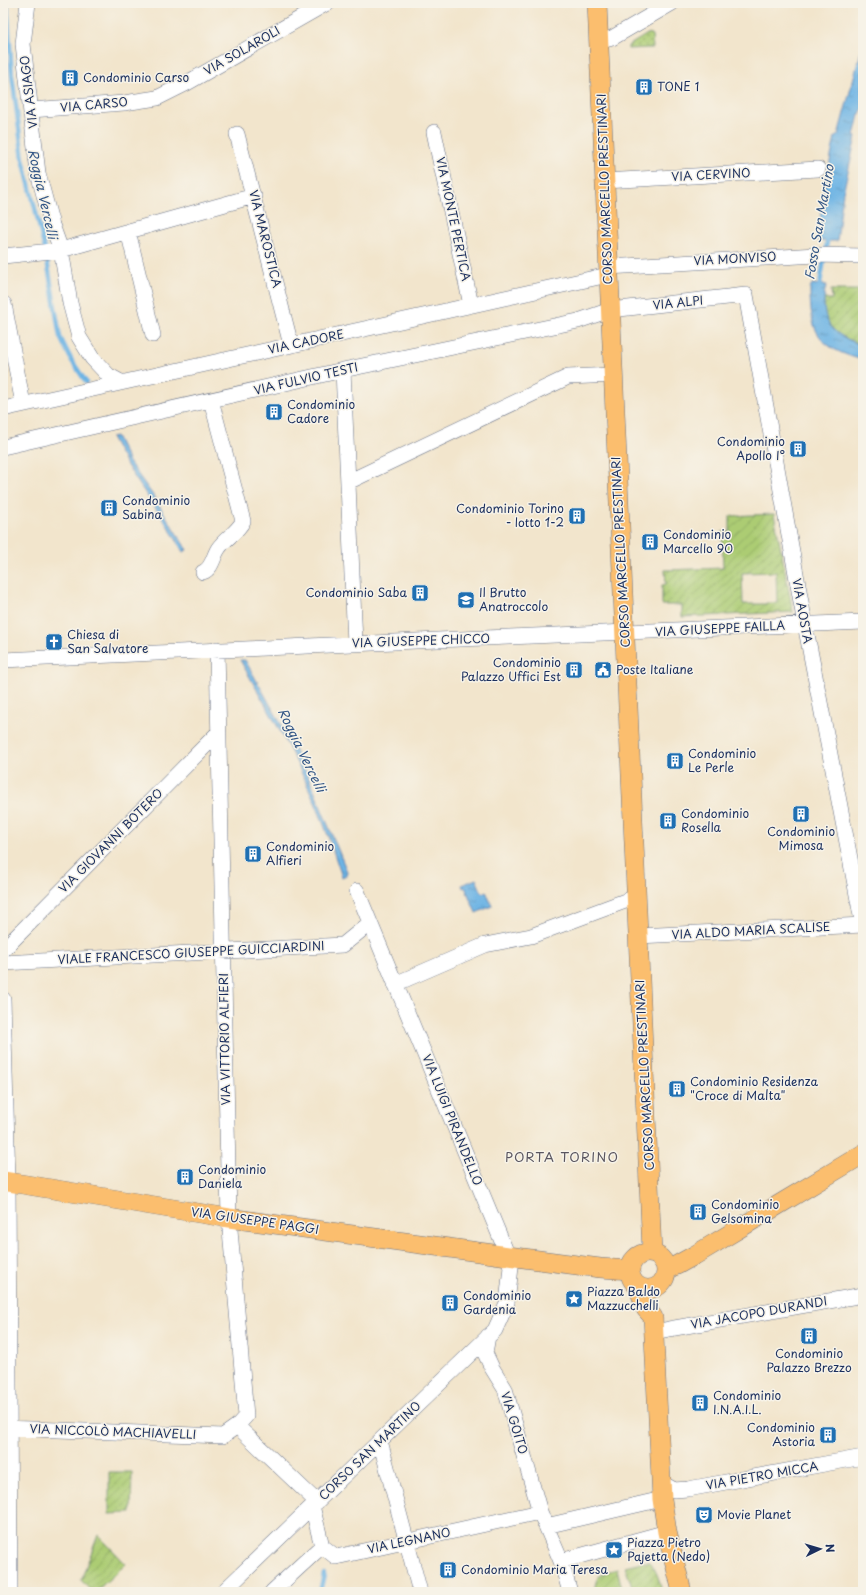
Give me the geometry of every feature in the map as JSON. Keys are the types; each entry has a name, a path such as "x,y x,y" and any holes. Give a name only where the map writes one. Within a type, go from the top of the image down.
{"main road":[{"name":"CORSO MARCELLO PRESTINARI","path":"597,3 652,1252"},
{"path":"508,1256 634,1278 649,1289 677,1265 863,1154"},
{"name":"VIA GIUSEPPE PAGGI","path":"6,1181 228,1218 508,1256"},
{"path":"654,1325 634,1278 633,1260 642,1253 652,1252 661,1257 663,1277 660,1307 654,1325 662,1491 666,1532 682,1592"}],"street":[{"name":"VIA ASIAGO","path":"28,3 23,44 38,173 52,225 50,252 70,303 80,337 92,358 108,374 121,382"},
{"name":"VIA SOLAROLI","path":"157,98 187,83 327,3"},
{"path":"598,42 612,38 672,3"},
{"name":"VIA CARSO","path":"31,110 124,103 157,98"},
{"name":"VIA MONTE PERTICA","path":"434,132 471,305"},
{"name":"VIA MAROSTICA","path":"237,134 291,345"},
{"name":"VIA CERVINO","path":"604,182 818,169"},
{"path":"3,256 50,252 254,196"},
{"path":"128,231 154,335"},
{"name":"VIA MONVISO","path":"608,271 816,255 863,256"},
{"name":"VIA CADORE","path":"3,409 471,305 608,271"},
{"name":"VIA ALPI","path":"610,310 746,295"},
{"name":"VIA AOSTA","path":"746,295 805,624 863,926"},
{"path":"4,304 23,404"},
{"name":"VIA FULVIO TESTI","path":"3,447 343,370 578,321 610,310"},
{"path":"343,370 355,643"},
{"path":"348,482 568,378 613,375"},
{"path":"203,572 209,568 214,555 222,542 240,528 243,521 211,400"},
{"name":"VIA GIUSEPPE FAILLA","path":"624,634 863,622"},
{"name":"VIA GIUSEPPE CHICCO","path":"3,660 355,643 624,634"},
{"name":"VIA VITTORIO ALFIERI","path":"217,649 228,1218 246,1416 237,1426 222,1436"},
{"name":"VIA GIOVANNI BOTERO","path":"3,950 218,733"},
{"name":"VIA LUIGI PIRANDELLO","path":"357,891 508,1256"},
{"path":"395,984 485,945 531,936 636,897"},
{"name":"VIALE FRANCESCO GIUSEPPE GUICCIARDINI","path":"3,962 343,945 370,923"},
{"name":"VIA ALDO MARIA SCALISE","path":"638,936 863,926"},
{"path":"3,999 6,1181 6,1428 10,1592"},
{"name":"CORSO SAN MARTINO","path":"223,1592 495,1330 507,1303 511,1268 508,1256"},
{"name":"VIA JACOPO DURANDI","path":"654,1325 669,1328 863,1296"},
{"name":"VIA GOITO","path":"488,1336 485,1353 504,1389 543,1519"},
{"path":"237,1426 315,1504 322,1546 272,1592"},
{"name":"VIA NICCOLÒ MACHIAVELLI","path":"6,1428 222,1436"},
{"path":"380,1440 420,1592"},
{"name":"VIA PIETRO MICCA","path":"662,1491 688,1489 863,1457"},
{"path":"570,1592 561,1561 543,1519 662,1491"},
{"name":"VIA LEGNANO","path":"322,1546 336,1557 406,1542 543,1519"},
{"path":"561,1561 666,1532"}],"green space":[{"path":"649,33 652,35 653,48 628,49 628,46"},
{"path":"831,290 863,290 863,346 839,334 829,325 824,309 824,299 832,299"},
{"path":"774,514 793,612 682,617 682,605 662,605 662,585 666,584 665,570 723,568 722,532 730,532 730,516","holes":["776,572 777,603 743,604 742,573"]},
{"path":"109,1472 132,1472 131,1513 109,1514"},
{"path":"98,1535 126,1564 95,1592 92,1592 81,1580"},
{"path":"641,1562 649,1562 652,1565 658,1576 662,1592 647,1592 639,1589 633,1590 625,1566"},
{"path":"617,1569 623,1592 595,1592 595,1586 598,1578 607,1572"}],"water":[{"path":"863,44 863,107 859,115 854,136 856,137 843,193 837,241 818,241 822,200 835,137 838,135"},
{"path":"812,284 827,285 824,294 824,303 827,320 835,331 841,336 863,346 863,360 836,350 826,344 820,336 815,327 810,304 810,288"},
{"path":"116,436 129,462 152,494 187,550 183,552 166,523 128,467 111,437"},
{"path":"240,660 245,660 308,776 348,874 342,877 322,819 306,782 279,729"},
{"path":"476,879 482,893 486,891 492,906 476,913 465,887 463,888 462,885"}],"waterway":[{"name":"Roggia Vercelli","path":"7,3 12,75 23,159 46,254 60,337 72,361 86,382"},
{"name":"Fosso San Martino","path":"819,290 828,236"},
{"name":"Roggia Vercelli","path":"320,1592 324,1574"}],"place":[{"name":"Condominio Carso","path":"70,78"},
{"name":"TONE 1","path":"644,87"},
{"name":"Condominio Cadore","path":"274,412"},
{"name":"Condominio Apollo I°","path":"798,449"},
{"name":"Condominio Sabina","path":"109,508"},
{"name":"Condominio Torino - lotto 1-2","path":"577,516"},
{"name":"Condominio Marcello 90","path":"650,542"},
{"name":"Condominio Saba","path":"420,593"},
{"name":"Il Brutto Anatroccolo","path":"466,600"},
{"name":"Chiesa di San Salvatore","path":"54,642"},
{"name":"Condominio Palazzo Uffici Est","path":"574,670"},
{"name":"Poste Italiane","path":"603,670"},
{"name":"Condominio Le Perle","path":"675,761"},
{"name":"Condominio Mimosa","path":"801,814"},
{"name":"Condominio Rosella","path":"668,821"},
{"name":"Condominio Alfieri","path":"253,854"},
{"name":"Condominio Residenza \"Croce di Malta\"","path":"677,1089"},
{"name":"Condominio Daniela","path":"185,1177"},
{"name":"Condominio Gelsomina","path":"698,1212"},
{"name":"Piazza Baldo Mazzucchelli","path":"574,1299"},
{"name":"Condominio Gardenia","path":"450,1303"},
{"name":"Condominio Palazzo Brezzo","path":"809,1336"},
{"name":"Condominio I.N.A.I.L.","path":"700,1403"},
{"name":"Condominio Astoria","path":"828,1435"},
{"name":"Movie Planet","path":"704,1515"},
{"name":"Piazza Pietro Pajetta (Nedo)","path":"614,1550"},
{"name":"Condominio Maria Teresa","path":"448,1570"}],"district":[{"name":"PORTA TORINO","path":"562,1157"}]}
